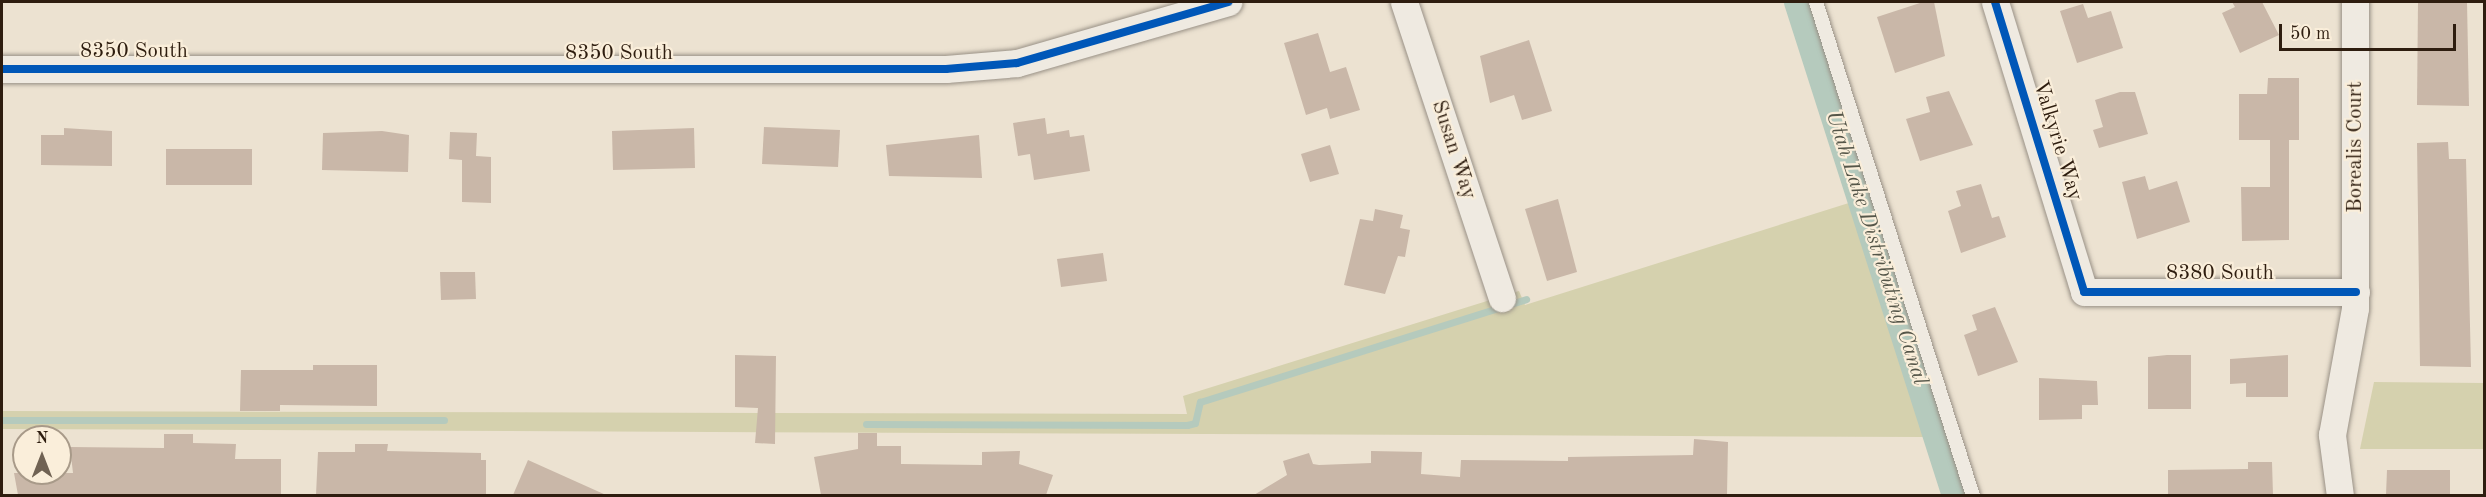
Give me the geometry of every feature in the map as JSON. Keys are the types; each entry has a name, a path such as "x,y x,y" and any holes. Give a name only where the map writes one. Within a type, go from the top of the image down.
{"street":[{"name":"8350 South","path":"2,69 946,69 1017,63 1228,2"},
{"name":"Susan Way","path":"1404,2 1502,298"},
{"name":"Valkyrie Way","path":"1995,2 2084,292"},
{"name":"Borealis Court","path":"2340,495 2332,435 2356,292 2355,2"},
{"name":"8380 South","path":"2084,292 2356,292"}],"lane":[{"path":"1816,2 1972,495"}],"shaded area":[{"path":"1852,202 1925,437 72,429 72,425 12,425 12,429 2,429 2,411 1187,414 1183,396 1519,291 1525,305"},
{"path":"2374,382 2484,383 2484,449 2360,449"}],"building":[{"path":"1923,2 1934,2 1945,56 1895,73 1877,17"},
{"path":"2232,2 2262,2 2279,35 2240,53 2222,13 2235,7"},
{"path":"2418,2 2467,2 2469,106 2417,105"},
{"path":"2083,4 2088,18 2111,11 2123,48 2077,63 2060,11"},
{"path":"1318,33 1330,72 1346,67 1360,110 1330,119 1327,108 1306,115 1284,43"},
{"path":"1529,40 1552,111 1522,120 1514,95 1490,103 1480,56"},
{"path":"2268,78 2299,78 2299,140 2289,140 2289,240 2242,241 2241,187 2270,187 2270,140 2239,140 2239,94 2267,94"},
{"path":"1949,91 1973,145 1920,161 1906,119 1930,112 1926,97"},
{"path":"2120,92 2135,92 2148,134 2099,148 2093,130 2103,127 2095,100"},
{"path":"1045,118 1047,134 1069,130 1070,137 1084,135 1090,171 1034,180 1030,154 1018,156 1013,123"},
{"path":"764,127 840,130 838,167 762,164"},
{"path":"64,128 112,131 112,166 41,165 41,135 64,135"},
{"path":"694,128 695,168 613,170 612,131"},
{"path":"382,131 409,135 408,172 322,170 323,133"},
{"path":"450,132 477,133 476,156 491,157 491,203 462,202 462,160 449,159"},
{"path":"979,135 982,178 889,176 886,145"},
{"path":"2448,142 2449,159 2466,159 2471,367 2420,366 2417,143"},
{"path":"1330,145 1339,174 1310,182 1301,154"},
{"path":"166,149 252,149 252,185 166,185"},
{"path":"2145,176 2149,190 2177,181 2190,222 2137,239 2122,182"},
{"path":"1981,184 1992,218 1999,216 2006,237 1961,253 1948,211 1961,206 1956,191"},
{"path":"1558,199 1577,272 1547,281 1525,209"},
{"path":"1375,209 1403,215 1400,228 1410,230 1405,257 1398,256 1385,294 1344,285 1360,219 1373,221"},
{"path":"1103,253 1107,281 1061,287 1057,259"},
{"path":"440,272 475,272 476,299 441,300"},
{"path":"1995,307 2018,362 1978,376 1964,335 1977,330 1972,315"},
{"path":"735,355 776,356 775,444 755,443 758,408 735,407"},
{"path":"2191,355 2191,409 2148,409 2148,357"},
{"path":"2288,355 2288,397 2246,397 2246,383 2230,384 2230,359"},
{"path":"313,365 377,365 377,406 280,405 280,411 240,411 241,370 313,370"},
{"path":"2039,378 2097,381 2098,405 2082,405 2082,419 2039,420"},
{"path":"858,433 877,433 877,446 901,446 901,464 982,465 982,452 1020,451 1019,464 1053,475 1046,495 821,495 814,457 858,449"},
{"path":"164,434 193,434 193,443 236,444 235,459 281,459 281,495 18,495 16,485 72,485 72,447 164,448"},
{"path":"1694,439 1728,442 1727,495 1254,495 1287,475 1283,461 1309,453 1313,464 1319,465 1371,463 1371,451 1422,452 1421,474 1460,477 1461,460 1568,461 1568,457 1693,455"},
{"path":"355,444 388,444 387,451 481,453 481,460 486,460 486,495 316,495 318,452 355,452"},
{"path":"528,460 606,495 513,495"},
{"path":"2248,462 2272,462 2273,495 2168,495 2168,470 2248,469"},
{"path":"2387,470 2450,470 2450,495 2386,495"}],"waterway":[{"name":"Utah Lake Distributing Canal","path":"1797,2 1955,496"},
{"path":"866,424 1187,425 1195,423 1200,402 1526,299"},
{"path":"2,420 444,420"}],"cycle path":[{"path":"2,69 946,69 1017,63 1228,2"},
{"path":"1995,2 2084,292 2356,292"}]}
